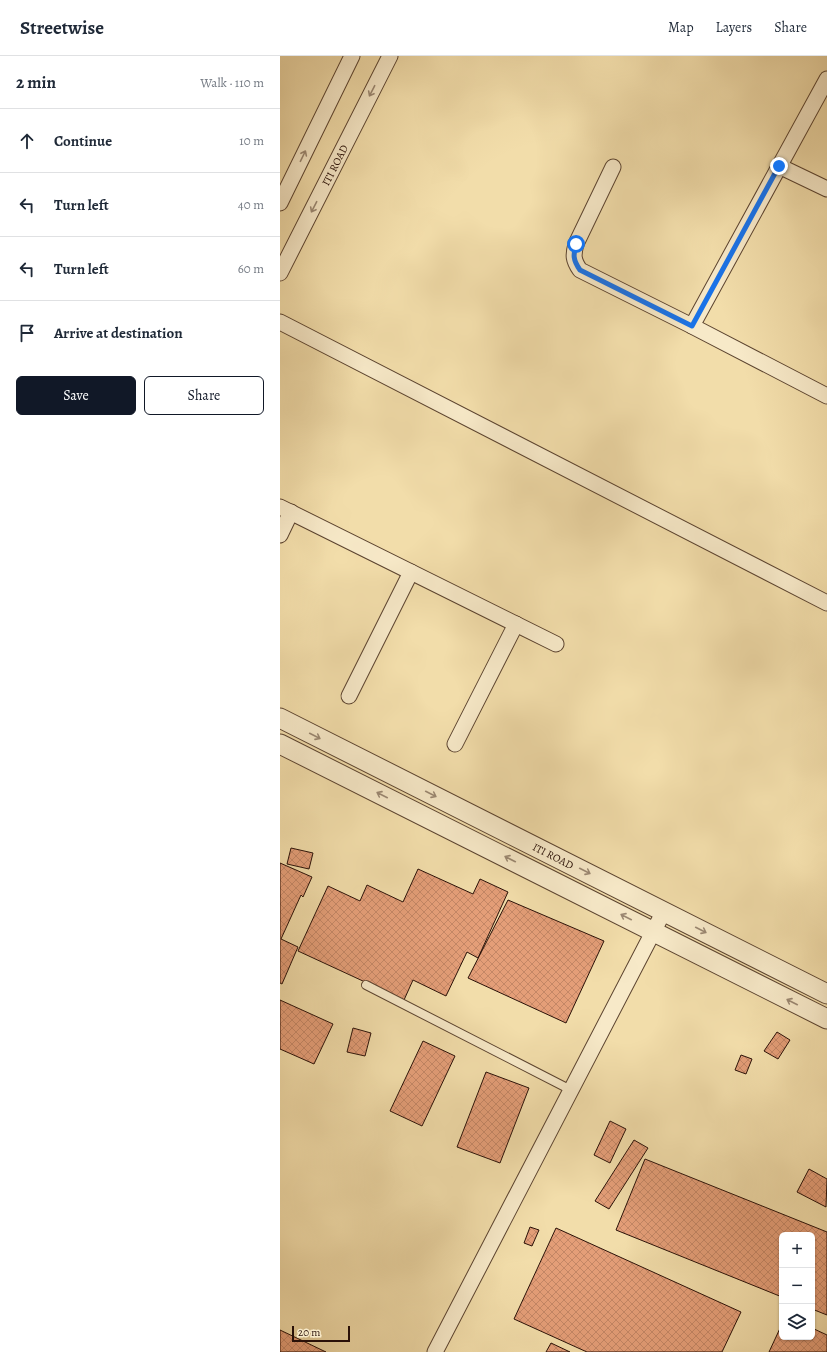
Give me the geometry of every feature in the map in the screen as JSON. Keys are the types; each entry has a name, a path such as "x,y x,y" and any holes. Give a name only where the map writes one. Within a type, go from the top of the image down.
{"street":[{"path":"280,203 352,56"},
{"name":"ITI ROAD","path":"280,273 390,56"},
{"path":"692,326 827,79"},
{"path":"779,166 827,190"},
{"path":"613,167 576,244 573,254 574,262 580,270 827,396"},
{"path":"280,322 827,603"},
{"path":"280,535 285,509 556,644"},
{"path":"349,696 411,572"},
{"path":"455,744 516,624"},
{"name":"ITI ROAD","path":"280,718 827,994"},
{"path":"280,744 827,1019"},
{"path":"435,1352 664,911"}],"lane":[{"path":"366,985 571,1090"}],"building":[{"path":"291,848 313,853 309,869 287,864"},
{"path":"280,863 312,877 303,897 301,895 281,939 298,947 282,984 280,983"},
{"path":"418,869 473,894 480,879 508,892 478,958 467,952 446,996 413,980 404,1000 298,951 328,886 360,901 367,885 403,902"},
{"path":"508,900 604,941 566,1023 468,978"},
{"path":"280,1000 333,1024 314,1064 280,1049"},
{"path":"353,1028 371,1033 365,1056 347,1052"},
{"path":"777,1032 790,1040 778,1059 764,1051"},
{"path":"423,1041 455,1056 422,1126 390,1111"},
{"path":"741,1055 752,1059 746,1074 735,1070"},
{"path":"486,1072 529,1088 500,1163 457,1147"},
{"path":"610,1121 626,1129 610,1163 594,1155"},
{"path":"634,1140 648,1148 609,1209 595,1201"},
{"path":"645,1159 827,1232 827,1315 815,1310 815,1232 779,1232 779,1296 616,1230"},
{"path":"809,1169 827,1179 826,1207 797,1192"},
{"path":"530,1227 539,1230 532,1246 524,1243"},
{"path":"556,1228 741,1312 722,1352 587,1352 514,1319"},
{"path":"815,1329 827,1335 827,1352 769,1352 779,1330 779,1340 815,1340"},
{"path":"280,1330 326,1352 280,1352"},
{"path":"551,1343 570,1352 546,1352"}],"route":[{"path":"576,244 573,254 574,262 580,270 692,326 779,166"}]}
